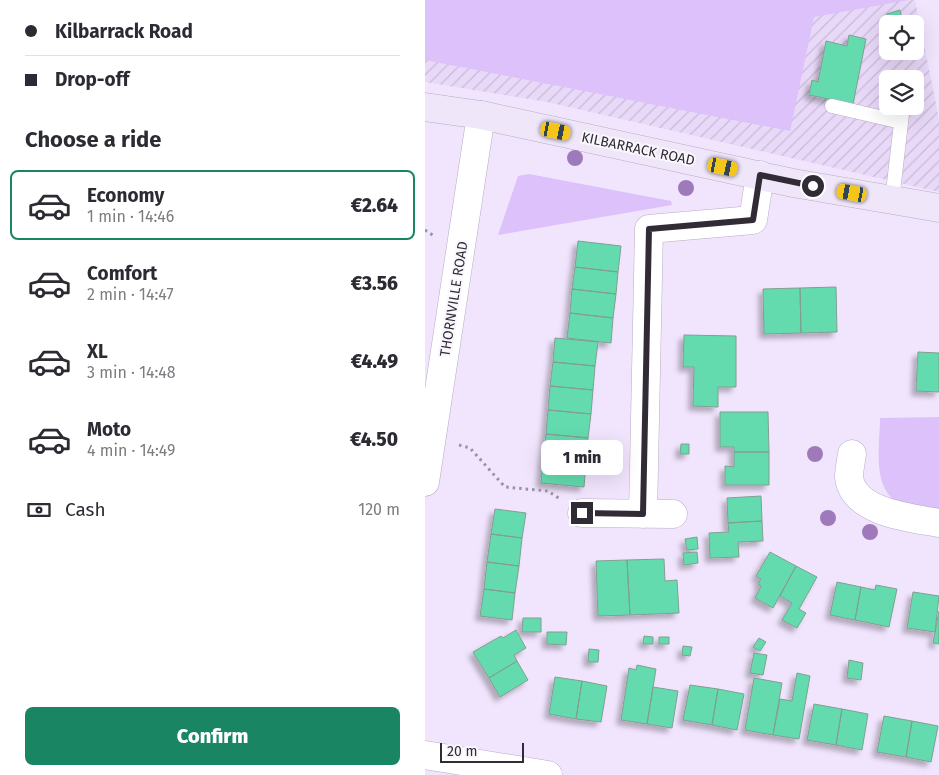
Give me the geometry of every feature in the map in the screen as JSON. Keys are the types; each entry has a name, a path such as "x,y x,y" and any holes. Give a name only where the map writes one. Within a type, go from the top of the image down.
{"main road":[{"name":"KILBARRACK ROAD","path":"425,106 481,115 760,175 939,208"}],"street":[{"name":"THORNVILLE ROAD","path":"428,461 481,115"},
{"path":"643,514 649,229 753,220 760,175"},
{"path":"852,454 849,478 858,497 890,515 939,523"},
{"path":"582,513 673,514"},
{"path":"425,755 548,775"}],"lane":[{"path":"832,106 901,122"},
{"path":"892,200 902,115"}],"path":[{"path":"428,461 470,448 505,487 548,491 582,513"}],"shaded area":[{"path":"425,0 915,0 918,15 879,15 879,60 924,60 924,45 939,119 939,192 547,102 425,82"},
{"path":"425,0 909,0 814,17 790,131 425,60"},
{"path":"529,174 671,201 672,205 498,235 518,176"},
{"path":"939,417 939,511 904,506 893,499 881,480 879,468 880,418"}],"building":[{"path":"900,10 901,15 887,15"},
{"path":"849,35 866,39 853,104 809,95 812,80 818,82 826,41 847,46"},
{"path":"578,241 621,246 618,272 575,267"},
{"path":"575,267 618,272 616,294 572,289"},
{"path":"836,287 837,332 801,333 800,288"},
{"path":"800,288 801,333 764,334 763,289"},
{"path":"572,289 616,294 613,318 570,313"},
{"path":"570,313 613,318 611,343 567,338"},
{"path":"684,335 736,336 736,387 718,387 718,407 693,406 694,367 683,367"},
{"path":"555,338 598,342 595,366 553,362"},
{"path":"918,352 939,353 939,392 916,391"},
{"path":"553,362 595,366 593,390 550,386"},
{"path":"550,386 593,390 591,414 548,410"},
{"path":"548,410 591,414 588,438 546,434"},
{"path":"720,412 768,412 769,452 734,452 734,447 720,447"},
{"path":"546,434 588,438 586,463 543,459"},
{"path":"681,444 689,444 689,454 680,454"},
{"path":"734,452 769,452 769,485 725,485 725,466 734,467"},
{"path":"543,459 586,463 584,487 541,483"},
{"path":"761,496 762,521 728,523 727,498"},
{"path":"495,509 526,513 522,538 491,534"},
{"path":"762,521 763,541 738,542 739,557 710,558 709,533 729,532 728,523"},
{"path":"491,534 522,538 519,566 487,562"},
{"path":"697,537 698,549 687,550 685,539"},
{"path":"697,552 698,563 684,565 683,553"},
{"path":"770,552 796,566 773,608 755,598 761,586 758,584 761,579 756,576"},
{"path":"664,559 665,581 677,580 679,613 630,615 627,560"},
{"path":"627,560 630,615 598,616 596,561"},
{"path":"487,562 519,566 515,593 484,589"},
{"path":"796,566 817,577 799,609 806,613 797,628 782,620 792,603 780,596"},
{"path":"837,582 861,587 855,620 830,615"},
{"path":"876,585 897,589 889,627 855,620 861,587 875,590"},
{"path":"484,589 515,593 512,620 480,616"},
{"path":"913,592 939,596 935,632 907,628"},
{"path":"939,611 939,644 933,643"},
{"path":"523,618 541,618 541,632 522,632"},
{"path":"516,630 526,648 514,655 517,661 489,678 473,652"},
{"path":"547,632 567,632 566,645 547,644"},
{"path":"644,636 653,637 653,644 643,644"},
{"path":"659,637 669,637 669,644 659,644"},
{"path":"759,638 766,642 760,651 753,647"},
{"path":"683,646 692,647 690,656 682,655"},
{"path":"589,649 599,650 598,662 588,662"},
{"path":"754,653 767,655 763,675 750,673"},
{"path":"849,660 863,663 861,680 847,678"},
{"path":"517,661 528,680 500,697 489,678"},
{"path":"637,665 656,669 647,724 621,720 629,668 636,670"},
{"path":"797,673 810,676 799,739 773,735 780,699 792,701"},
{"path":"555,677 582,681 576,719 549,714"},
{"path":"754,678 782,683 773,735 745,730"},
{"path":"582,681 607,686 601,722 576,719"},
{"path":"690,685 718,689 712,725 683,720"},
{"path":"653,687 678,691 672,728 647,724"},
{"path":"718,689 744,694 737,730 712,725"},
{"path":"814,704 842,709 836,745 807,740"},
{"path":"842,709 868,714 862,750 836,745"},
{"path":"884,716 912,721 906,757 877,752"},
{"path":"912,721 938,726 931,762 906,757"}],"route":[{"path":"582,513 643,514 649,229 753,220 760,175 813,186"}]}
